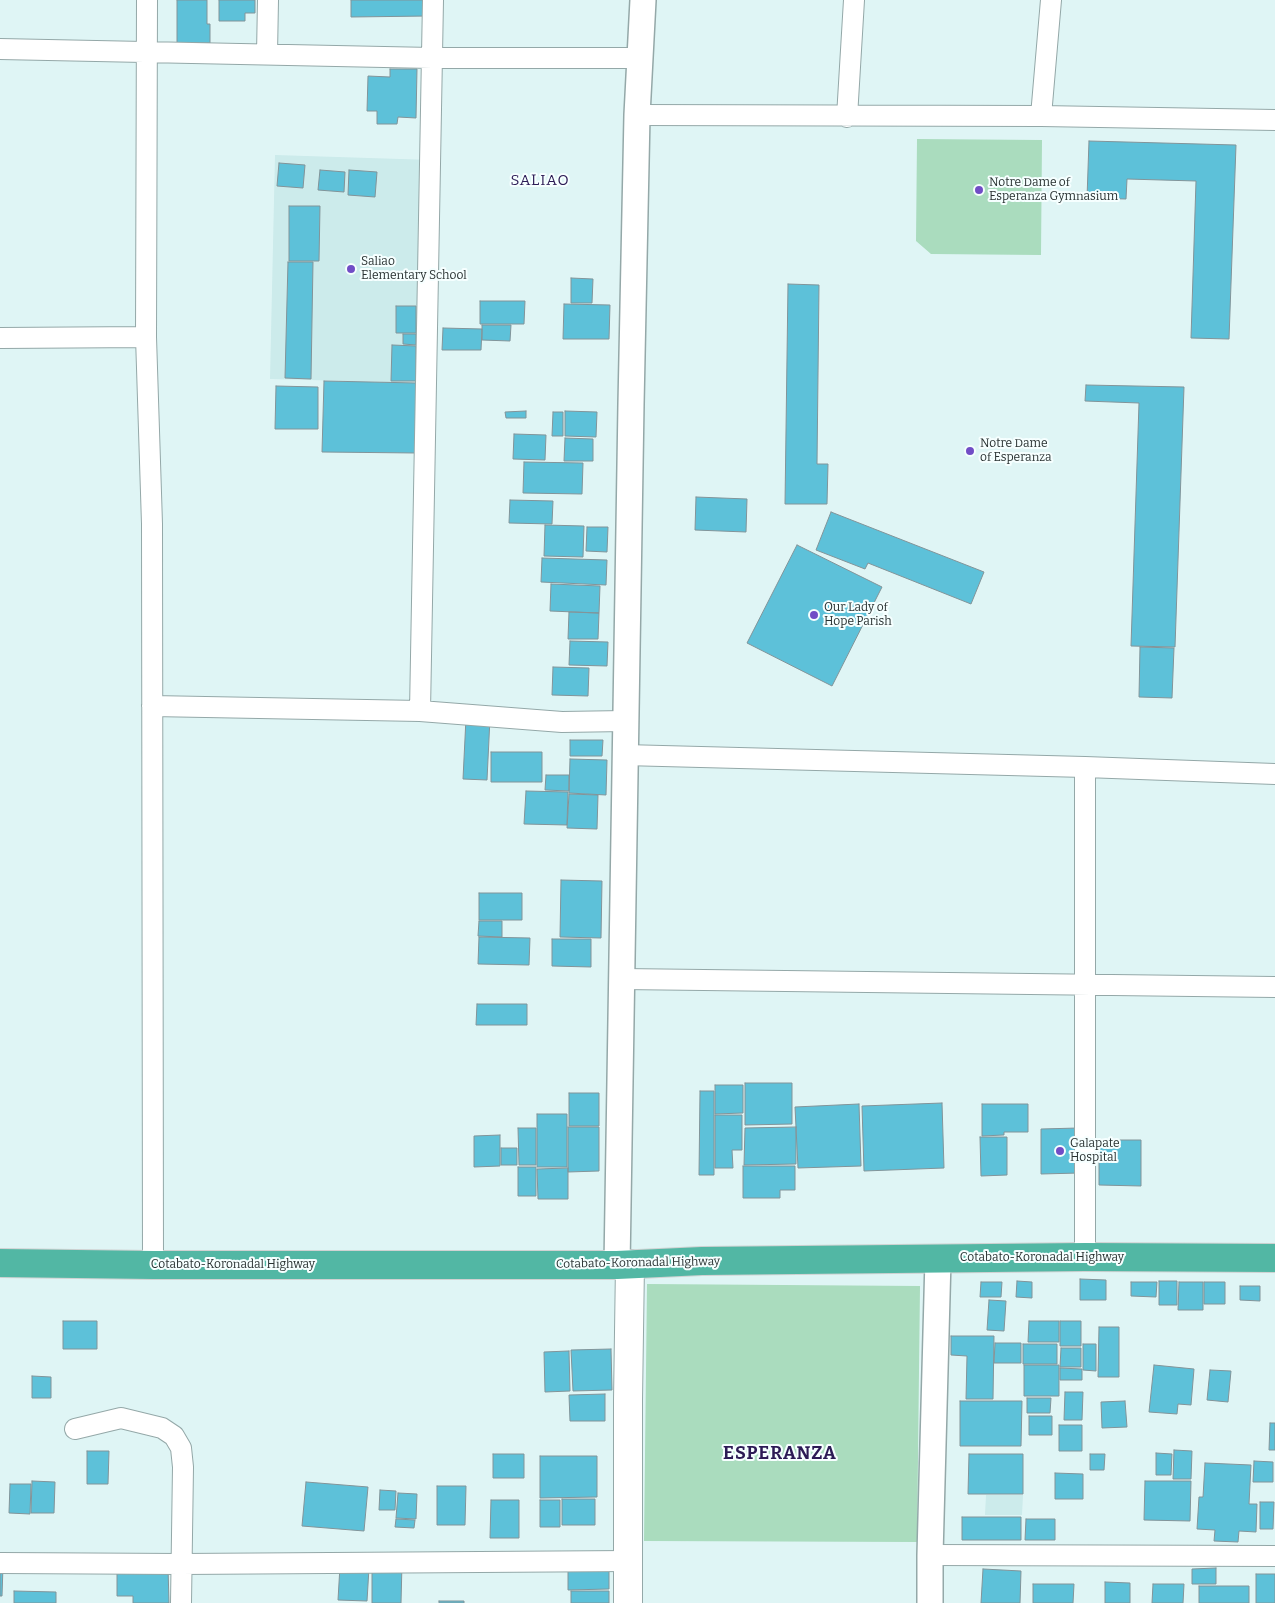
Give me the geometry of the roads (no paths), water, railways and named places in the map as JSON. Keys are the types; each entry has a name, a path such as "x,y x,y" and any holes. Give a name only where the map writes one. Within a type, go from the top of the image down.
{"highway":[{"name":"Cotabato-Koronadal Highway","path":"0,1263 153,1266 624,1265 702,1261 1085,1257 1275,1258"}],"main road":[{"path":"624,1265 628,1400 628,1603"}],"street":[{"path":"148,0 146,337 152,524 153,1266"},
{"path":"267,54 268,0"},
{"path":"420,711 433,0"},
{"path":"624,1265 622,978 624,755 637,115 643,0"},
{"path":"846,117 854,0"},
{"path":"1041,116 1051,0"},
{"path":"0,49 432,58 639,58"},
{"path":"637,115 1041,116 1275,120"},
{"path":"0,338 146,337"},
{"path":"152,706 420,711 562,722 625,721"},
{"path":"624,755 1275,774"},
{"path":"1085,767 1085,1257"},
{"path":"622,978 1084,986 1275,987"},
{"path":"930,1603 938,1259"},
{"path":"75,1430 122,1418 162,1428 174,1436 181,1448 183,1467 181,1603"},
{"path":"930,1556 1275,1556"},
{"path":"0,1563 181,1564 629,1561"}],"place":[{"name":"Notre Dame of Esperanza Gymnasium","path":"979,190"},
{"name":"Saliao Elementary School","path":"351,269"},
{"name":"Notre Dame of Esperanza","path":"970,451"},
{"name":"Our Lady of Hope Parish","path":"814,615"},
{"name":"Galapate Hospital","path":"1060,1151"}],"district":[{"name":"SALIAO","path":"540,181"},
{"name":"ESPERANZA","path":"780,1454"}]}
